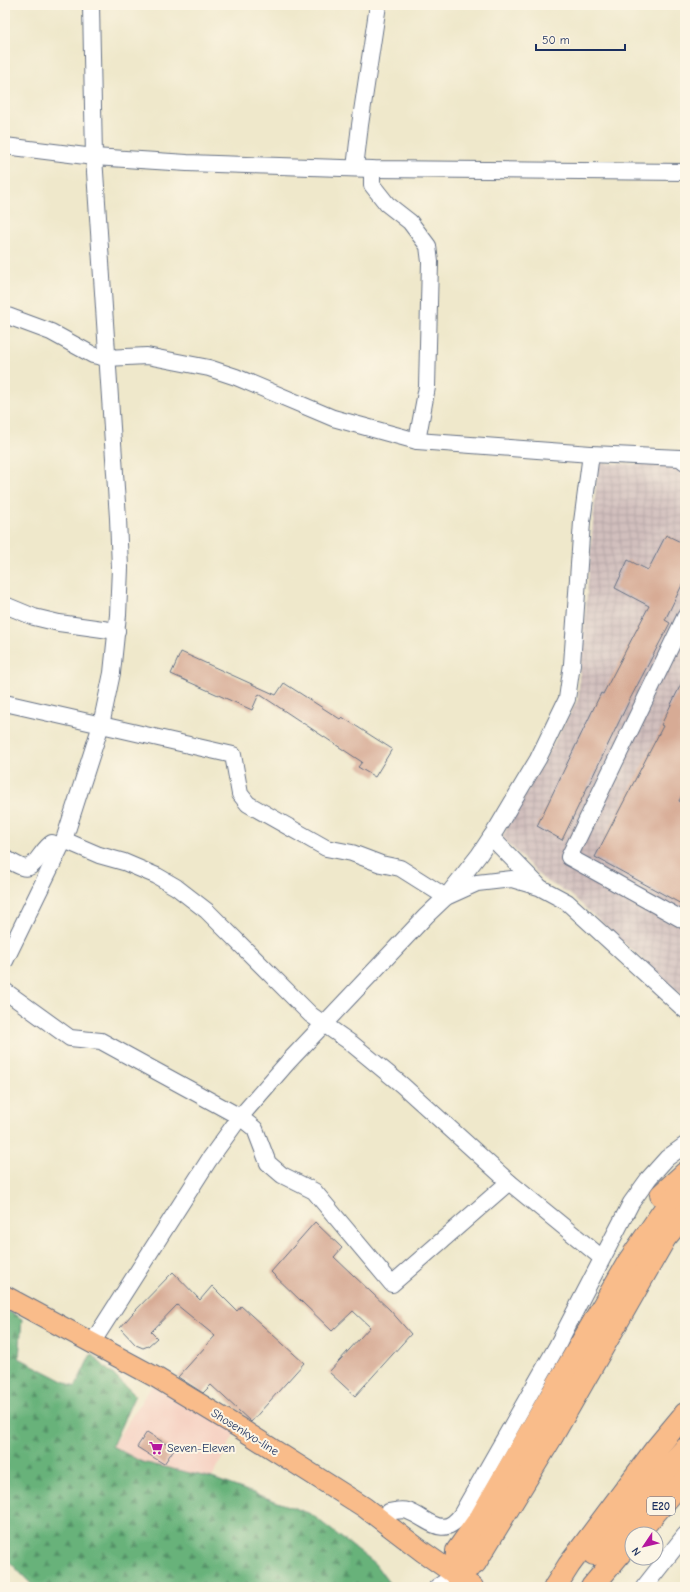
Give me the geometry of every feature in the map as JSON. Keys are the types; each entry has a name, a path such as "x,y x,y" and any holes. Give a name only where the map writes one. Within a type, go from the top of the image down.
{"highway":[{"path":"542,1433 618,1264 656,1199 685,1173"},
{"path":"542,1433 629,1261 671,1200 685,1191"},
{"path":"542,1433 651,1242 677,1207 685,1201"},
{"path":"464,1581 457,1551 542,1433 665,1238 685,1214"},
{"path":"555,1587 569,1565 650,1456 685,1414"},
{"name":"E20","path":"567,1587 665,1470 685,1449"},
{"name":"E20","path":"644,1526 685,1478"},
{"path":"655,1526 685,1495"},
{"path":"593,1586 624,1549"},
{"path":"593,1586 624,1556"}],"main road":[{"name":"Shosenkyo-line","path":"5,1296 157,1378 238,1427 364,1507 464,1581"}],"street":[{"path":"5,961 62,843 102,725 112,673 117,631 120,568 118,518 106,358 94,157 91,5"},
{"path":"355,168 378,5"},
{"path":"5,146 94,157 187,163 372,169 685,172"},
{"path":"372,169 372,184 387,204 410,222 428,246 430,262 427,387 417,441"},
{"path":"5,315 50,332 93,356 106,358 147,356 209,368 236,377 333,418 417,441 591,454 680,458 685,462"},
{"path":"92,1343 205,1166 240,1117 288,1062 446,897 480,854 538,759 567,699 572,664 582,522 591,454"},
{"path":"5,605 34,617 59,623 117,631"},
{"path":"685,617 569,857 685,921"},
{"path":"5,703 233,755 240,794 248,804 326,848 352,853 381,864 400,868 446,897"},
{"path":"491,837 539,887"},
{"path":"5,858 23,868 29,868 34,864 46,846 52,843 62,843 124,862 150,873 176,887 207,911 311,1015 351,1043 402,1085 509,1182 602,1258"},
{"path":"446,897 477,884 512,879 539,887 567,902 685,1010"},
{"path":"5,991 70,1038 101,1042 240,1117 255,1129 268,1164 282,1176 314,1191 392,1284 509,1182"},
{"path":"384,1522 389,1512 401,1510 409,1511 437,1526 447,1526 455,1523 461,1515 557,1346 630,1203 649,1178 667,1158 685,1145"},
{"path":"644,1587 683,1538"},
{"path":"437,1587 464,1581"}],"shaded area":[{"path":"598,463 676,465 685,474 685,998 571,895 543,879 502,837 578,699"},
{"path":"157,1378 238,1427 212,1478 142,1462 112,1446"}],"green space":[{"path":"5,1309 22,1319 19,1358 75,1387 91,1354 135,1395 112,1446 142,1462 212,1478 311,1514 375,1564 392,1587 34,1587 5,1557"}],"building":[{"path":"666,535 685,544 685,579 665,620 670,623 630,699 562,840 537,826 601,693 603,694 649,606 615,588 628,560 648,570"},
{"path":"181,652 276,695 284,683 340,719 342,717 392,749 375,777 358,767 362,762 259,694 252,710 171,674"},
{"path":"685,676 685,789 679,801 685,804 685,906 595,857 663,726 661,725"},
{"path":"315,1222 342,1248 334,1257 390,1310 411,1334 355,1396 329,1372 370,1327 353,1311 332,1331 271,1272"},
{"path":"173,1272 200,1300 212,1286 237,1311 241,1306 304,1363 251,1422 211,1385 203,1393 178,1377 215,1336 177,1305 151,1332 157,1338 148,1346 143,1348 136,1345 120,1328"},
{"name":"Seven-Eleven","path":"147,1432 174,1449 164,1464 137,1447"}],"place":[{"name":"Seven-Eleven","path":"156,1448"}]}
